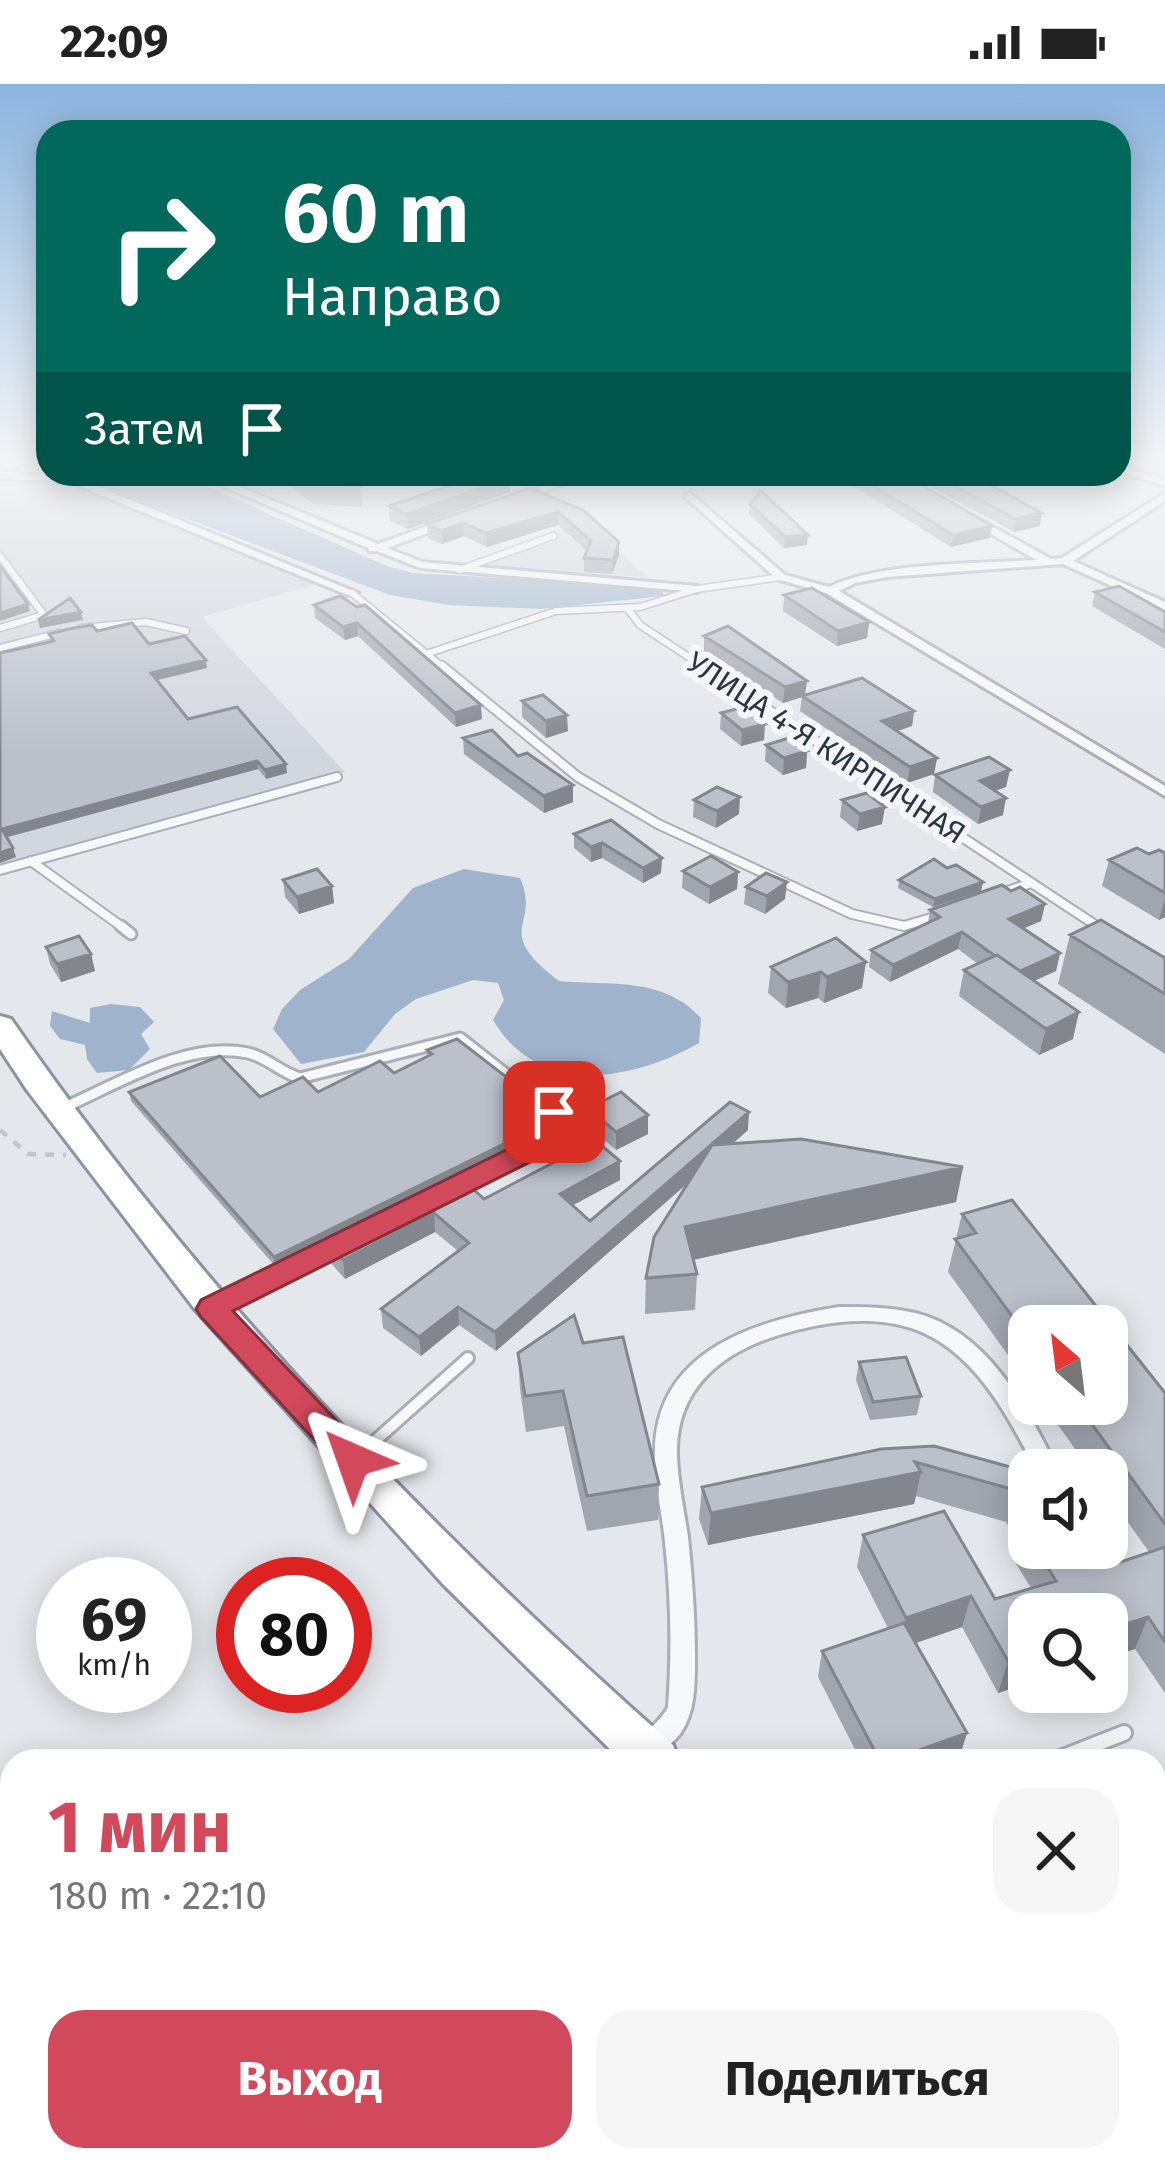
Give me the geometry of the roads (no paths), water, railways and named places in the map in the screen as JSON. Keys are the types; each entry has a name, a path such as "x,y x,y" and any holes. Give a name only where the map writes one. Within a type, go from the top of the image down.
{"highway":[{"path":"0,1026 83,1148 212,1309 478,1596 638,1749"}],"street":[{"path":"262,556 352,593"},
{"path":"395,556 459,570 662,582 697,589"},
{"path":"758,556 781,577 830,591 1165,792"},
{"path":"1048,556 1165,607"},
{"path":"830,591 852,580 904,572 1059,562 1068,556"},
{"path":"654,1749 680,1707 676,1535 664,1469 665,1438 676,1399 700,1367 730,1347 822,1317 867,1312 940,1331 975,1358 1011,1402 1036,1449"}],"lane":[{"path":"0,556 44,615 0,628"},
{"path":"459,570 497,556"},
{"path":"426,654 548,613 585,607 627,608 697,589 781,577"},
{"path":"352,593 578,777 658,824 880,924 904,926 946,914"},
{"name":"УЛИЦА 4-Я КИРПИЧНАЯ","path":"627,608 640,625 1107,933"},
{"path":"0,648 120,623 161,623 186,631"},
{"path":"0,870 337,777"},
{"path":"31,861 130,934"},
{"path":"988,898 1030,883"},
{"path":"57,1111 195,1056 250,1053 287,1076 300,1078 445,1039 467,1039 554,1112 520,1155 440,1198"},
{"path":"212,1309 353,1240"},
{"path":"353,1460 467,1358"},
{"path":"1083,1749 1124,1733"}],"water":[{"path":"287,556 365,556 413,573 647,586 661,589 664,596 540,609 448,605 390,595"},
{"path":"464,869 520,878 526,908 522,938 538,963 559,981 635,986 670,995 701,1018 699,1043 617,1073 561,1072 535,1062 512,1045 493,1020 504,1000 498,983 473,980 416,999 395,1014 364,1052 301,1064 273,1029 282,1009 300,990 349,959 413,888"},
{"path":"140,1007 154,1022 141,1034 150,1049 129,1070 97,1073 87,1059 85,1045 60,1039 50,1026 52,1011 90,1023 90,1008"}]}
